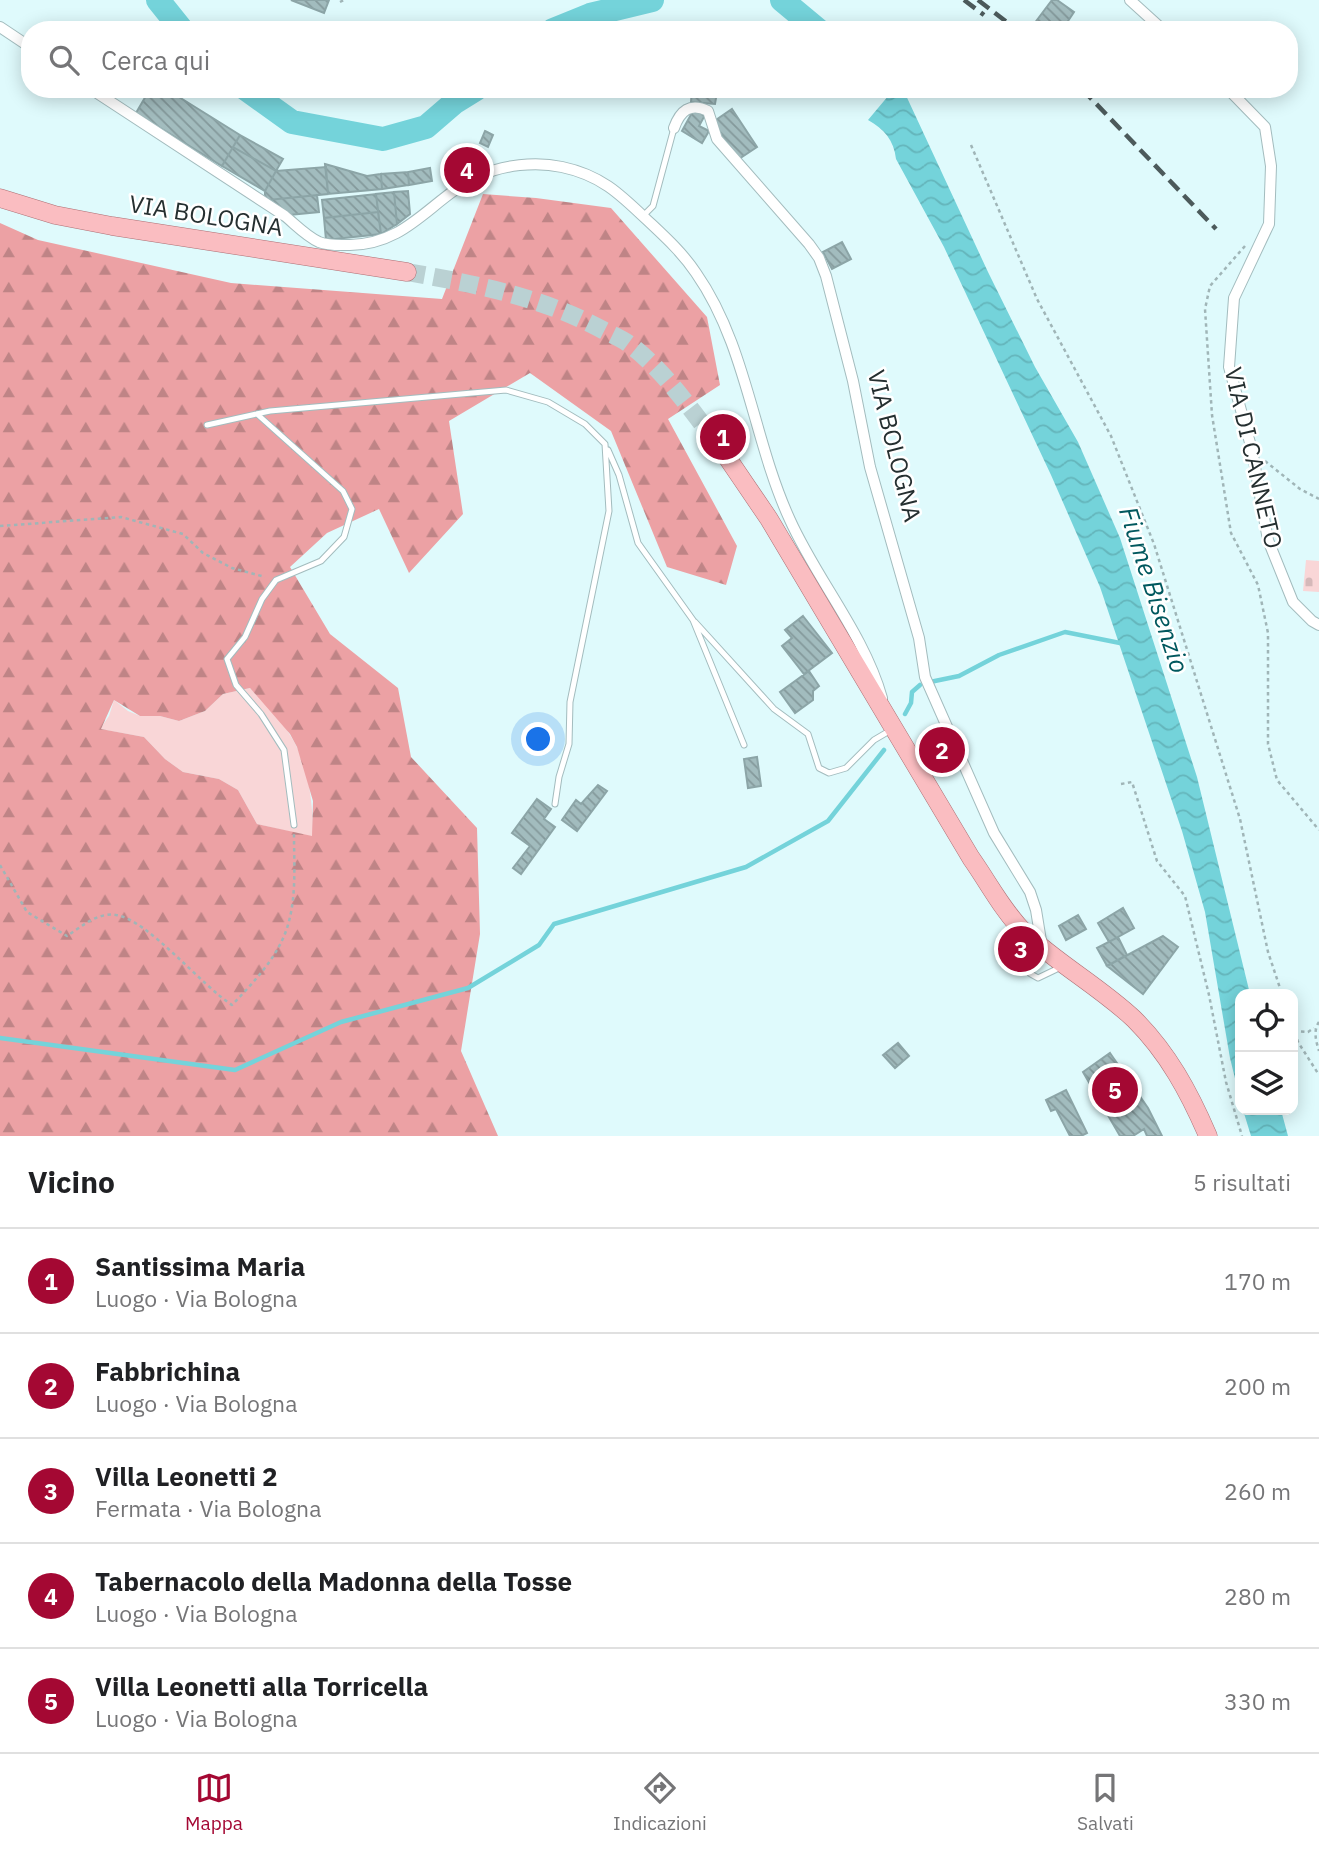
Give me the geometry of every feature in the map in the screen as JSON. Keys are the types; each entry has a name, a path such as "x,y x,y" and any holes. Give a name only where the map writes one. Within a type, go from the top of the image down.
{"main road":[{"name":"VIA BOLOGNA","path":"0,198 55,215 112,226 407,272"},
{"path":"718,444 769,519 971,858 1024,931 1133,1018 1168,1057 1193,1101 1208,1136"}],"street":[{"path":"1130,0 1153,21"},
{"path":"0,27 21,41"},
{"path":"105,98 285,216 317,241 352,245 379,241 401,232 477,177 500,169 533,164 561,167 613,188 675,247 696,272 714,304 724,324 747,390 784,508 818,573 867,656 885,711"},
{"name":"VIA DI CANNETO","path":"1237,98 1265,127 1271,166 1269,224 1234,298 1229,367 1252,450 1268,540 1293,602 1319,625"},
{"name":"VIA BOLOGNA","path":"674,128 689,107 697,106 708,111 717,139 798,230 819,258 842,334 870,467 919,638 925,677 994,833 1030,892 1036,909 1042,947"}],"lane":[{"name":"VIA BOLOGNA","path":"643,216 653,206 674,128"},
{"path":"206,425 257,414 506,390 548,402 585,424 605,444 619,475 638,543 693,620 774,709 807,734 819,768 828,774 846,768 874,740 895,728"},
{"path":"257,414 343,491 352,509 344,537 321,561 276,580 262,599 245,637 227,659 236,685 261,714 284,750 294,825"},
{"path":"555,804 559,777 569,744 570,702 609,511 605,444"},
{"path":"693,620 744,745"},
{"path":"1024,931 1017,947 1018,960 1025,972 1038,978 1065,964"}],"path":[{"path":"971,145 1037,299 1111,436 1154,544 1241,819 1268,952 1280,989"},
{"path":"1269,224 1252,237 1210,286 1205,309 1212,415 1231,533 1258,585 1268,633 1268,744 1277,780 1319,830"},
{"path":"1252,450 1300,489 1319,499"},
{"path":"0,526 121,517 183,534 203,553 232,568 276,580"},
{"path":"1121,784 1132,782 1157,861 1185,896 1209,995 1226,1083 1242,1136"},
{"path":"0,865 27,912 67,936 93,918 115,915 137,923 216,994 232,1004 261,975 286,932 294,888 294,825"},
{"path":"1319,1022 1315,1039 1319,1051"},
{"path":"1298,1031 1308,1032 1316,1027"},
{"path":"1298,1042 1319,1075"}],"green space":[{"path":"483,194 611,208 707,317 720,385 668,419 737,546 726,585 667,567 611,431 530,373 449,421 463,514 409,573 379,509 327,533 290,567 330,634 398,688 411,757 477,828 480,934 461,1051 498,1136 0,1136 0,223 38,240 231,283 442,299","holes":["250,688 290,734 297,747 313,801 312,836 257,824 238,790 219,779 183,772 165,759 144,737 101,729 114,700 140,716 160,716 179,721 205,711 223,694"]},
{"path":"1306,560 1319,561 1319,592 1303,591"},
{"path":"250,688 282,723 302,758 311,797 313,837 257,824 238,790 219,779 183,772 165,759 144,737 100,729 109,716 114,700 140,716 160,716 179,721 205,711 223,694"}],"water":[{"path":"886,98 907,98 1035,367 1078,442 1120,538 1197,777 1249,989 1235,989 1235,1078 1205,912 1182,831 1100,587 1051,475 944,247 896,159 890,141 879,127 868,120"},
{"path":"1245,1115 1282,1115 1288,1136 1251,1136"}],"building":[{"path":"291,0 329,0 324,13"},
{"path":"1052,0 1057,0 1074,12 1068,21 1036,21"},
{"path":"145,98 180,98 240,135 222,166 136,113"},
{"path":"691,98 716,98 715,104 691,102"},
{"path":"694,109 705,115 699,126 709,131 702,143 682,131"},
{"path":"732,109 757,147 739,159 713,122"},
{"path":"485,131 493,135 488,147 480,143"},
{"path":"240,135 283,159 276,171 233,147"},
{"path":"233,147 276,171 265,191 222,166"},
{"path":"325,164 367,176 381,174 382,189 328,194"},
{"path":"326,167 328,194 268,200 265,195 276,171"},
{"path":"430,168 432,181 409,185 408,172"},
{"path":"408,172 409,185 382,189 381,174"},
{"path":"408,191 410,214 397,224 394,192"},
{"path":"394,192 397,224 381,234 376,194"},
{"path":"376,194 378,212 324,218 322,200"},
{"path":"317,195 319,212 289,215 268,200"},
{"path":"378,212 381,234 326,240 324,218"},
{"path":"842,242 851,259 832,269 823,252"},
{"path":"803,616 832,653 804,674 782,646 792,638 785,630"},
{"path":"809,671 819,686 813,691 813,700 795,713 780,692"},
{"path":"757,757 761,786 748,788 744,759"},
{"path":"598,785 607,791 577,831 562,820 576,800 581,804"},
{"path":"537,799 551,809 544,819 555,827 521,874 513,868 530,846 512,833"},
{"path":"1123,908 1134,928 1109,942 1098,923"},
{"path":"1078,915 1086,929 1066,940 1059,926"},
{"path":"1163,936 1178,947 1143,994 1107,966"},
{"path":"1118,937 1127,955 1107,966 1097,948"},
{"path":"898,1043 909,1056 895,1068 883,1055"},
{"path":"1110,1053 1148,1108 1162,1136 1147,1136 1144,1129 1133,1136 1120,1136 1083,1072"},
{"path":"1066,1090 1087,1133 1081,1136 1070,1136 1056,1109 1051,1111 1046,1100"}],"waterway":[{"name":"Fiume Bisenzio","path":"158,0 175,21"},
{"name":"Fiume Bisenzio","path":"575,21 652,0"},
{"name":"Fiume Bisenzio","path":"782,0 807,21"},
{"name":"Fiume Bisenzio","path":"259,98 292,122 383,139 426,127 461,98"},
{"path":"930,682 959,676 999,655 1065,632 1125,644"},
{"path":"905,714 911,703 912,692 920,685"},
{"path":"0,1038 235,1070 341,1022 468,988 539,945 554,924 746,867 828,821 884,750"}],"tunnel":[{"path":"407,272 530,300 578,318 623,340 642,354 665,378 718,444"}],"railway":[{"path":"964,0 984,15"},
{"path":"978,0 1005,21"},
{"path":"1091,98 1216,229"}],"place":[{"name":"Tabernacolo della Madonna della Tosse","path":"467,170"},
{"name":"Santissima Maria","path":"723,437"},
{"name":"Fabbrichina","path":"942,750"},
{"name":"Villa Leonetti 2","path":"1021,949"},
{"name":"Villa Leonetti alla Torricella","path":"1115,1090"}]}
